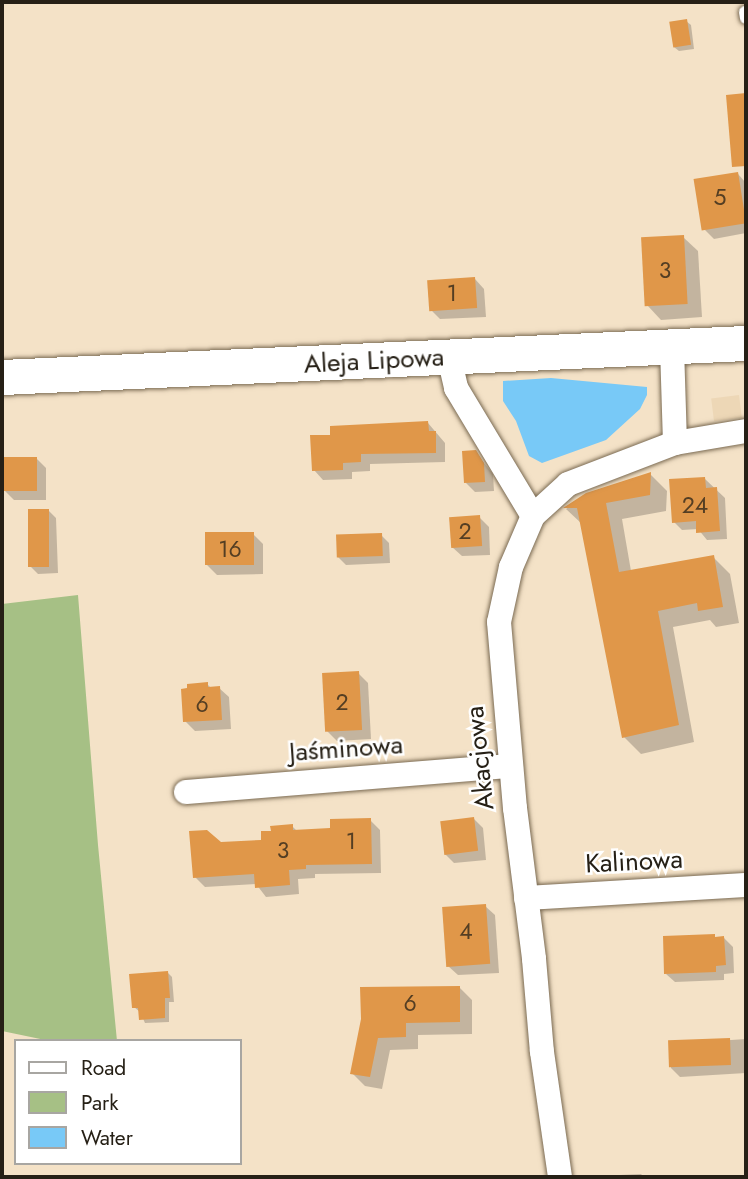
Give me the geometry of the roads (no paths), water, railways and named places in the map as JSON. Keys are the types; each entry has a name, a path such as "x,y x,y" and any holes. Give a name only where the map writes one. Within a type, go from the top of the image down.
{"street":[{"name":"Aleja Lipowa","path":"2,377 746,343"},
{"path":"673,345 675,443"},
{"path":"449,357 456,388 533,516 568,484 675,443 746,431"},
{"name":"Akacjowa","path":"533,516 512,567 499,622 511,766 560,1177"},
{"name":"Jaśminowa","path":"186,792 511,766"},
{"name":"Kalinowa","path":"526,898 746,885"}],"water":[{"path":"551,378 647,387 647,395 640,409 606,440 542,463 529,456 516,421 503,401 503,381"}]}
